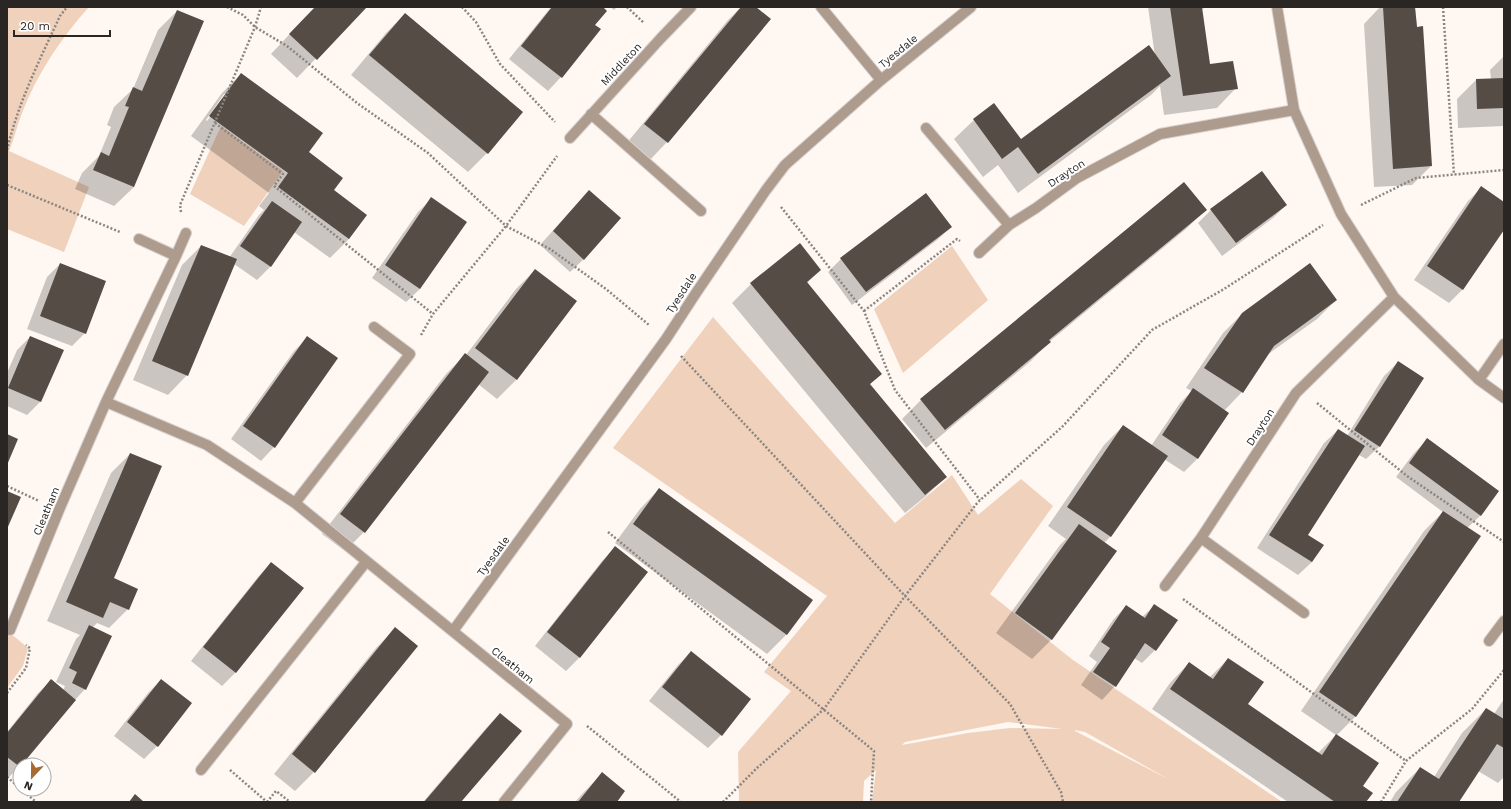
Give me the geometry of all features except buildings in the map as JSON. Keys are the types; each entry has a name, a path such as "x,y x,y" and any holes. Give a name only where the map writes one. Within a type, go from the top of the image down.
{"street":[{"name":"Middleton","path":"570,138 691,7"},
{"path":"820,7 881,80"},
{"name":"Tyesdale","path":"453,631 666,339 766,190 785,165 881,80 971,7"},
{"path":"1277,7 1294,110 1340,214 1394,297 1479,380 1504,398"},
{"name":"Drayton","path":"980,253 1009,225 1036,208 1077,178 1160,134 1294,110"},
{"path":"591,114 701,211"},
{"path":"926,128 1009,225"},
{"name":"Cleatham","path":"10,630 58,510 106,402 186,232"},
{"path":"139,239 176,256"},
{"name":"Drayton","path":"1165,586 1201,538 1300,389 1394,297"},
{"path":"295,503 410,354 374,327"},
{"path":"1479,380 1504,344"},
{"name":"Cleatham","path":"106,402 207,445 295,503 567,724"},
{"path":"1201,538 1304,613"},
{"path":"201,770 366,562"},
{"path":"1489,641 1504,621"},
{"path":"504,802 567,724"}],"path":[{"path":"7,150 32,76 60,16 67,7"},
{"path":"227,7 242,15 256,27 287,46 357,103 428,153 506,226 550,249 606,289 666,339 905,596 1010,704 1062,792 1063,802"},
{"path":"186,232 180,205 256,27 261,7"},
{"path":"410,354 433,314 506,226 570,138 500,64 476,22 462,7"},
{"path":"1443,7 1454,175"},
{"path":"214,123 283,174 274,186 433,314"},
{"path":"723,802 757,768 824,709 905,596 980,500 1062,427 1152,330 1224,289 1340,214 1416,178 1504,170"},
{"path":"7,185 139,239"},
{"path":"766,190 864,311 894,390 980,500"},
{"path":"864,311 957,239 980,253"},
{"path":"1300,389 1407,476 1504,542"},
{"path":"7,486 58,510"},
{"path":"608,532 874,751 871,802"},
{"path":"1165,586 1406,761"},
{"path":"7,693 26,668 30,648 10,630"},
{"path":"1381,802 1406,761 1472,709 1504,670"},
{"path":"567,724 588,726 681,802"},
{"path":"213,756 267,802 276,791 290,802"}],"shaded area":[{"path":"7,7 89,7 59,44 42,70 22,113 9,151 89,187 64,252 7,229"},
{"path":"221,126 283,171 244,226 190,194"},
{"path":"952,246 988,300 903,373 874,309"},
{"path":"713,317 895,523 952,475 978,515 1021,479 1053,506 990,594 1073,660 1282,802 872,802 876,770 864,781 863,802 739,802 738,752 791,691 764,672 827,596 613,448","holes":["1008,722 1062,729 1010,728 968,733 902,745 905,742","1075,731 1085,732 1170,780"]},
{"path":"9,632 28,648 23,666 7,688 7,633"}]}
